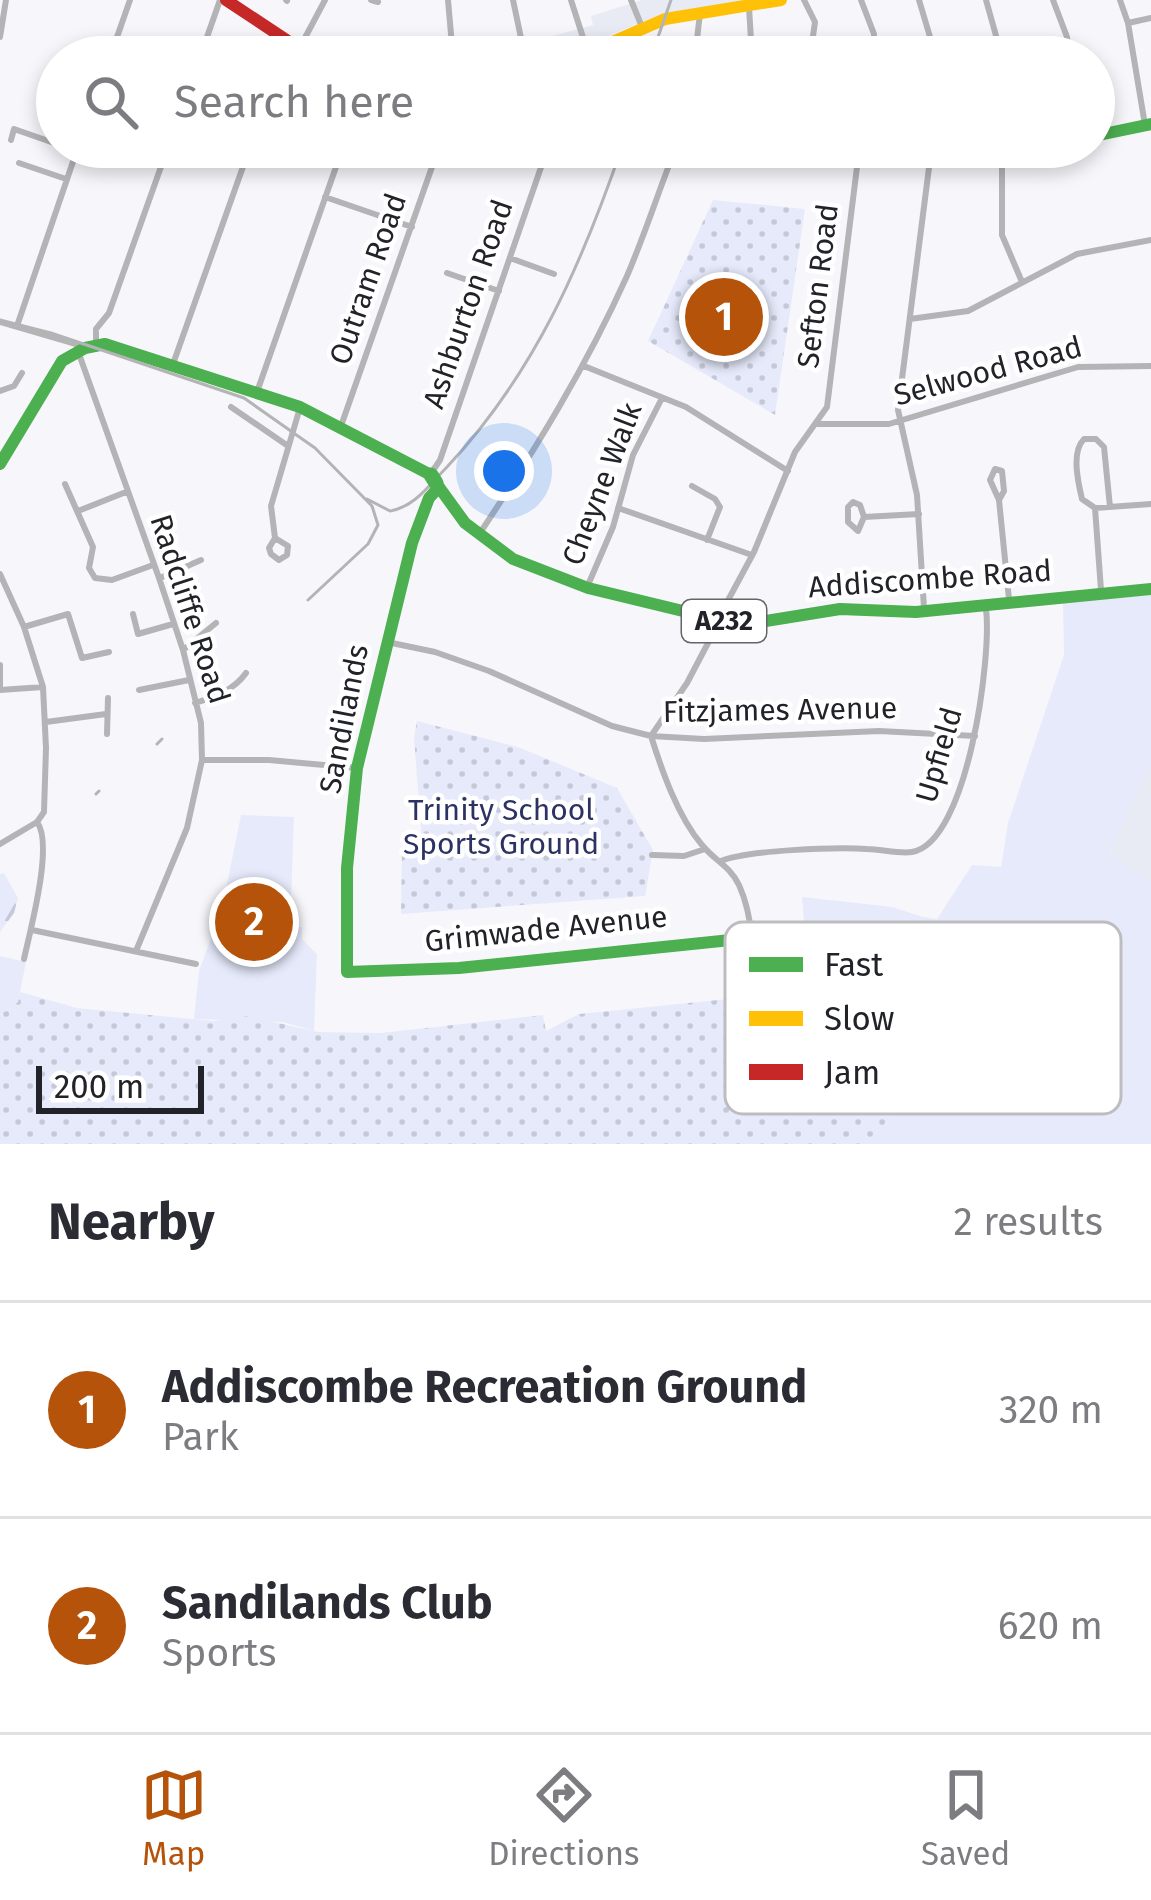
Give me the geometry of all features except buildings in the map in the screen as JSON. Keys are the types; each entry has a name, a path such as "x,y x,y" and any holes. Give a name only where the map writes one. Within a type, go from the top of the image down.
{"main road":[{"path":"223,0 274,36"},
{"path":"625,36 691,11 782,0"},
{"path":"1115,131 1148,124"},
{"name":"Addiscombe Road","path":"88,351 115,345 300,407 434,480 478,536 513,560 588,588 719,620 753,623 840,609 924,611 1151,589"},
{"path":"0,464 62,361 88,351"},
{"name":"Sandilands","path":"347,972 346,868 357,768 412,543 434,480"},
{"name":"Grimwade Avenue","path":"347,972 475,967 725,941"}],"street":[{"path":"0,37 6,0"},
{"path":"117,36 130,0"},
{"path":"208,36 223,0"},
{"path":"304,36 325,0"},
{"path":"448,0 451,36"},
{"path":"513,0 521,36"},
{"path":"571,0 585,36"},
{"path":"631,0 642,27"},
{"path":"804,0 814,22 812,36"},
{"path":"860,0 874,36"},
{"path":"919,0 930,36"},
{"path":"986,0 996,36"},
{"path":"1053,0 1067,36"},
{"path":"1120,0 1148,124"},
{"path":"749,7 751,36"},
{"path":"691,11 693,36"},
{"path":"1128,23 1151,18"},
{"path":"10,140 14,129 36,137"},
{"path":"19,164 66,179"},
{"path":"18,322 70,168"},
{"path":"88,351 96,329 109,313 161,168"},
{"path":"173,364 243,168"},
{"path":"257,392 336,168"},
{"name":"Outram Road","path":"341,426 432,168"},
{"name":"Ashburton Road","path":"434,480 541,168"},
{"path":"478,536 583,365 630,268 668,168"},
{"name":"Sefton Road","path":"651,736 687,683 798,447 824,413 856,168"},
{"path":"924,611 914,475 899,422 929,168"},
{"path":"1002,168 1003,237 1022,282"},
{"path":"326,197 412,227"},
{"path":"910,319 970,311 1087,250 1151,239"},
{"path":"510,258 554,274"},
{"path":"447,273 499,291"},
{"name":"Addiscombe Road","path":"0,322 18,322 88,351"},
{"name":"Radcliffe Road","path":"88,351 126,492 160,578 201,723 202,760 187,829 136,951"},
{"path":"583,365 694,412 788,471"},
{"name":"Selwood Road","path":"815,424 899,422 1078,367 1151,365"},
{"path":"0,391 14,386 22,373"},
{"name":"Cheyne Walk","path":"588,588 634,454 662,398"},
{"path":"275,538 271,506 300,407"},
{"path":"234,422 234,410 288,446"},
{"path":"824,413 838,425"},
{"path":"1110,507 1104,447 1089,438 1078,446 1082,499 1095,508 1110,507 1151,504"},
{"path":"65,484 94,547 89,568 95,578 112,580 154,565"},
{"path":"692,486 721,507 706,540"},
{"path":"77,512 126,492"},
{"path":"999,500 1009,603"},
{"path":"618,508 749,554"},
{"path":"1095,508 1102,594"},
{"path":"864,517 919,514"},
{"path":"160,578 201,560"},
{"path":"0,574 43,687 46,722 45,806 37,822 0,844"},
{"name":"Upfield","path":"721,860 864,848 909,853 925,849 953,808 975,736 986,605"},
{"path":"24,627 68,614 82,658 109,652"},
{"path":"133,614 138,634 174,624"},
{"path":"183,650 216,623"},
{"name":"Fitzjames Avenue","path":"387,642 489,671 611,725 651,736 704,740 879,731 975,736"},
{"path":"0,665 0,688 43,687"},
{"path":"195,703 217,697 246,674"},
{"path":"139,690 189,680"},
{"path":"107,734 108,698"},
{"path":"46,722 106,714"},
{"path":"651,736 669,783 705,849 732,872 743,895 747,922"},
{"path":"202,760 357,768"},
{"path":"24,959 44,841 37,822"},
{"path":"652,855 684,856 705,849"},
{"path":"32,930 196,964"}],"shaded area":[{"path":"642,0 752,0 664,13 608,36 553,36 593,25 591,16"},
{"path":"1151,763 1151,882 1109,854"}],"green space":[{"path":"713,200 805,209 775,415 648,341"},
{"path":"1151,595 1151,763 1109,854 1151,882 1151,1144 863,1144 897,1114 1121,1114 1121,922 937,922 972,865 1001,867 1008,823 1064,655 1063,602"},
{"name":"Trinity School Sports Ground","path":"417,721 518,747 617,788 653,850 645,896 401,914 402,842 422,841 414,737"},
{"path":"241,815 294,817 290,927 302,927 302,939 317,954 314,1031 283,1022 194,1019 199,971 222,909"},
{"path":"4,873 18,898 0,932 0,874"},
{"path":"802,897 892,907 923,917 922,922 804,922"},
{"path":"0,956 26,962 18,1002 0,1015"},
{"path":"20,992 77,1008 213,1021 247,1016 318,1032 380,1033 543,1015 546,1031 579,1014 725,999 725,1114 897,1114 863,1144 0,1144 0,1015 18,1002"}],"tram line":[{"path":"658,36 671,0"},
{"path":"367,499 390,511 415,500 478,431 552,317 614,168"},
{"path":"0,320 244,398 315,448 372,506 378,525 368,544 308,600"},
{"path":"157,744 162,739"},
{"path":"96,794 99,791"}],"traffic: fast":[{"path":"1115,132 1151,124"},
{"path":"0,464 62,361 85,348 105,344 300,407 431,475"},
{"path":"431,475 436,483"},
{"path":"436,483 465,523 513,559 588,588 720,620 760,622 840,609 916,612 1151,589"},
{"path":"439,487 429,498 412,543 357,768 347,868 347,972 459,968 725,941"}],"traffic: slow":[{"path":"626,36 665,19 781,0"}],"traffic: jam":[{"path":"226,0 280,36"}],"place":[{"name":"Addiscombe Recreation Ground","path":"724,317"},
{"name":"Sandilands Club","path":"254,922"}]}
